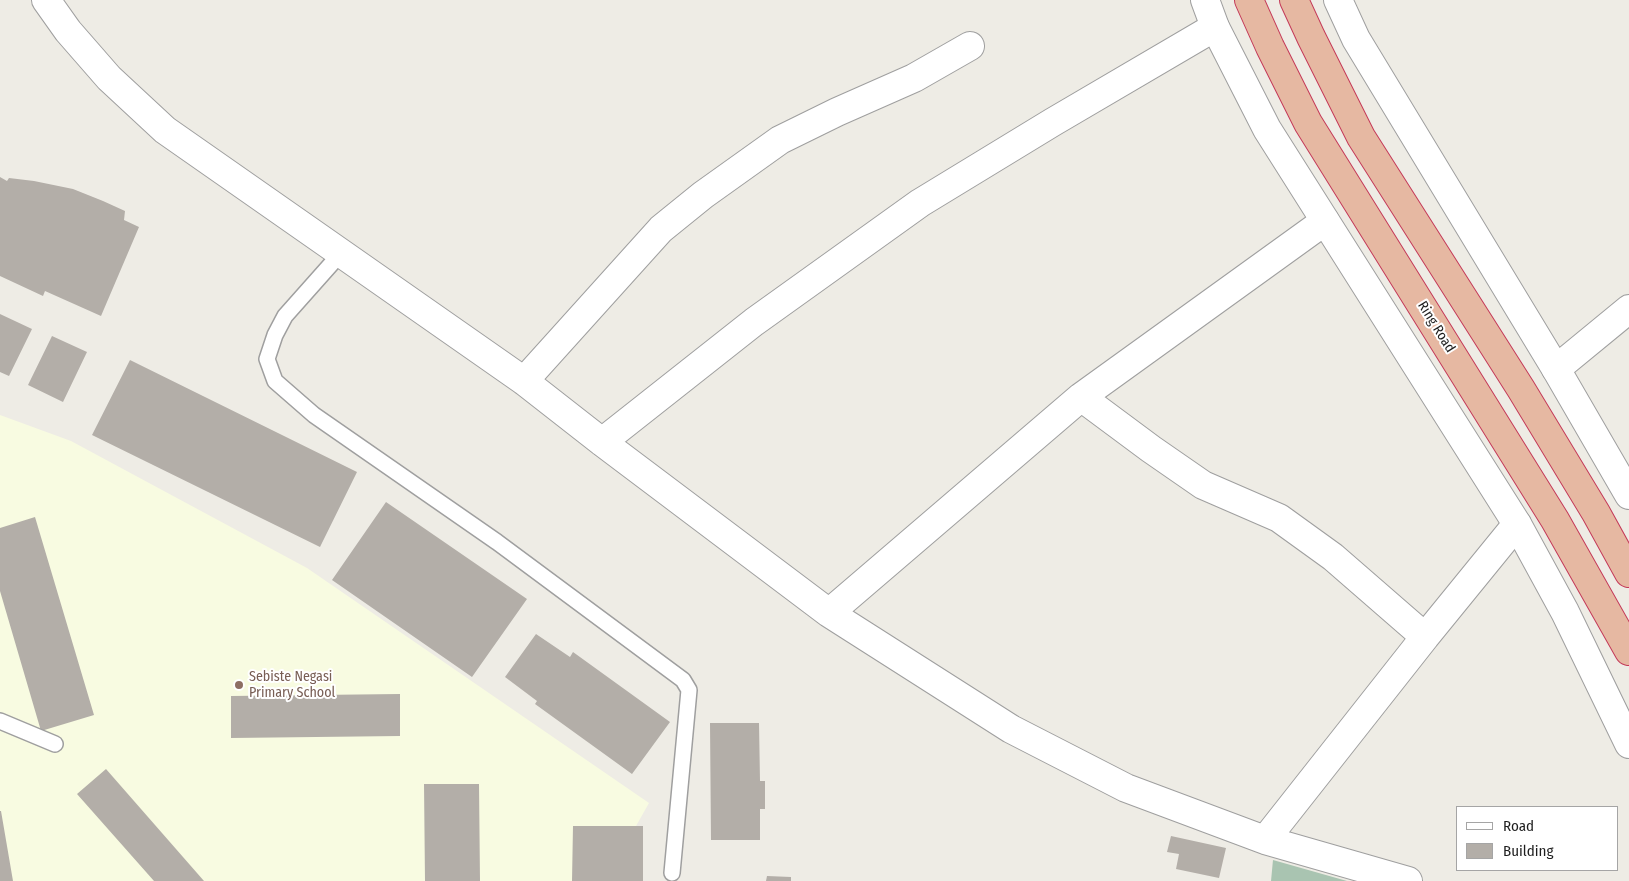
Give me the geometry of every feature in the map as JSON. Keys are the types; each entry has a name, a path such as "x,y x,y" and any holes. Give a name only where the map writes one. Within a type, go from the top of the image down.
{"highway":[{"name":"Ring Road","path":"1249,0 1270,47 1308,122 1555,520 1629,650"},
{"path":"1294,0 1310,37 1361,137 1521,389 1596,513 1629,573"}],"street":[{"path":"46,0 68,31 109,78 165,130 524,381 829,613 1011,729 1126,788 1265,840 1408,881"},
{"path":"1205,0 1215,27 1267,129 1517,524 1565,612 1629,744"},
{"path":"1338,0 1356,39 1556,369 1629,495"},
{"path":"602,442 754,322 920,203 1215,27"},
{"path":"524,381 661,229 703,195 780,140 914,78 970,46"},
{"path":"829,613 1081,397 1325,220"},
{"path":"1556,369 1629,308"},
{"path":"1081,397 1203,485 1279,518 1333,557 1426,638"},
{"path":"1265,840 1517,524"}],"lane":[{"path":"341,254 285,316 275,335 267,359 275,381 314,415 497,542 683,680 689,690 672,873"},
{"path":"0,721 55,744"}],"shaded area":[{"name":"Sebiste Negasi Primary School","path":"0,415 71,441 307,568 649,803 627,842 625,881 0,881"},
{"path":"1273,860 1347,881 1271,881"}],"building":[{"path":"0,177 7,181 9,178 34,181 73,189 125,211 124,220 139,227 101,316 45,291 43,296 0,276"},
{"path":"0,314 32,329 9,376 0,372"},
{"path":"52,336 87,352 63,402 28,385"},
{"path":"130,360 357,472 320,547 92,435"},
{"path":"386,502 527,599 472,677 332,580"},
{"path":"35,517 94,715 41,731 0,591 0,528"},
{"path":"536,634 570,657 573,652 670,722 632,774 535,704 537,701 505,677"},
{"path":"400,694 400,736 231,738 231,696"},
{"path":"710,723 759,723 760,781 765,781 765,809 760,809 760,840 711,840"},
{"path":"106,769 204,881 154,881 77,794"},
{"path":"424,784 479,784 480,881 425,881"},
{"path":"1,811 13,881 0,881"},
{"path":"573,826 643,826 643,881 572,881"},
{"path":"1171,836 1226,848 1219,878 1176,869 1179,854 1167,852"},
{"path":"767,876 791,877 791,881 766,881"}],"place":[{"name":"Sebiste Negasi Primary School","path":"239,685"}]}
